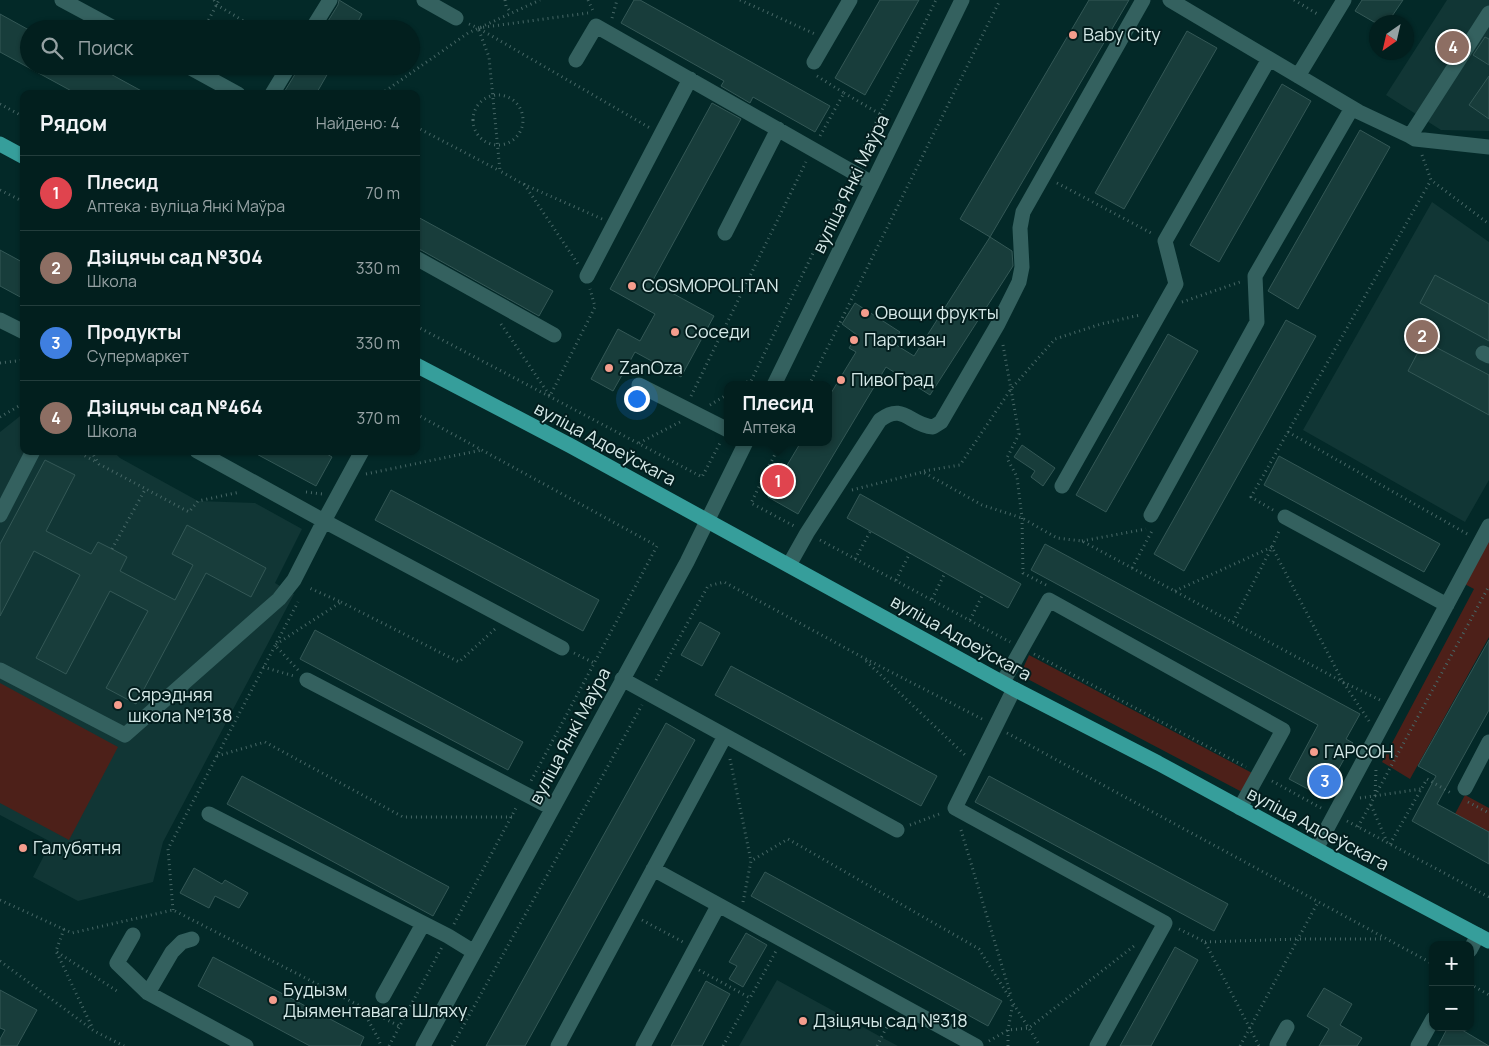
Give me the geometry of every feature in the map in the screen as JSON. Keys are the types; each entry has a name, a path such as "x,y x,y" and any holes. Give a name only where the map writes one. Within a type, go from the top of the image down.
{"main road":[{"path":"0,144 20,155"},
{"name":"вуліца Адоеўскага","path":"420,367 571,446 1009,686 1158,763 1484,938"}],"street":[{"path":"62,0 99,20"},
{"path":"318,20 330,0"},
{"path":"424,0 456,18"},
{"path":"814,62 850,0"},
{"name":"вуліца Янкі Маўра","path":"776,381 962,0"},
{"path":"789,565 830,496 880,420 888,414 900,413 924,426 933,427 941,422 998,324 1019,282 1022,268 1020,228 1024,212 1143,0"},
{"path":"1170,0 1352,108 1412,137 1489,147"},
{"path":"1298,76 1344,0"},
{"path":"1412,137 1489,13"},
{"path":"576,60 596,26 872,183"},
{"path":"1062,486 1176,284 1165,241 1269,59"},
{"path":"203,75 231,90"},
{"path":"274,90 284,75"},
{"path":"587,276 690,80"},
{"path":"1153,521 1257,322 1255,276 1352,108"},
{"path":"726,233 778,129"},
{"path":"420,260 554,335"},
{"path":"0,320 20,330"},
{"path":"639,385 724,428"},
{"name":"вуліца Янкі Маўра","path":"423,1046 687,562 744,446"},
{"path":"0,515 32,455"},
{"path":"204,455 562,648"},
{"path":"0,670 125,734 278,599 300,583 324,521 360,455"},
{"path":"1285,517 1447,605"},
{"path":"1316,849 1489,526"},
{"path":"1097,1046 1165,922 955,808 996,726 1022,648 1049,600 1283,730 1240,808"},
{"path":"622,679 897,830"},
{"path":"306,680 552,808"},
{"path":"558,1046 725,736"},
{"path":"1463,795 1489,742"},
{"path":"209,814 474,952"},
{"path":"653,869 976,1046"},
{"path":"643,1046 718,906"},
{"path":"383,996 423,924"},
{"path":"133,935 117,963 148,993 246,1046"},
{"path":"1474,947 1484,938"},
{"path":"148,993 172,952 182,942 192,939"},
{"path":"1418,1046 1429,1026"},
{"path":"1279,1046 1277,1045 1287,1028"}],"path":[{"path":"214,0 217,5 242,20"},
{"path":"209,20 219,0"},
{"path":"505,0 506,6 511,13"},
{"path":"420,67 468,33 540,0"},
{"path":"740,0 826,40"},
{"path":"749,381 752,379 936,0"},
{"path":"811,381 1000,0"},
{"path":"1294,0 1316,13"},
{"path":"478,28 594,12"},
{"path":"478,28 489,58 500,171"},
{"path":"478,28 661,134"},
{"path":"814,62 808,71 880,114"},
{"path":"387,90 408,75"},
{"path":"685,408 813,149 844,93"},
{"path":"492,96 509,98 521,110 523,118 519,134 513,140 497,145 489,144 482,140 477,134 473,119 479,104 492,96"},
{"path":"0,104 20,115"},
{"path":"420,129 523,184 614,224"},
{"path":"1412,137 1431,180 1489,224"},
{"path":"1043,176 1165,241"},
{"path":"1233,622 1272,548 1285,517 1251,497 1431,180"},
{"path":"523,184 587,276 595,307 550,396"},
{"path":"0,190 20,200"},
{"path":"830,496 923,472 960,465 1011,389 1055,339 1101,324 1162,310 1255,276"},
{"path":"496,318 550,396"},
{"path":"998,324 1019,434 1007,458 1017,478 1022,518 1023,572 1048,587"},
{"path":"420,328 702,477 724,437"},
{"path":"0,363 20,360"},
{"path":"0,418 20,405"},
{"path":"420,416 658,546"},
{"path":"1288,432 1481,542"},
{"path":"779,446 751,503 1489,897"},
{"path":"362,474 483,450"},
{"path":"83,455 189,512 198,501 262,487"},
{"path":"93,455 99,464"},
{"path":"923,472 982,505 1022,518 1057,538 1082,542 1343,682 1392,706"},
{"path":"112,549 146,488"},
{"path":"300,492 337,496"},
{"path":"1082,542 1153,521"},
{"path":"855,559 870,532"},
{"path":"1175,591 1272,548"},
{"path":"1272,548 1343,682 1378,733"},
{"path":"896,580 910,553"},
{"path":"932,599 945,573"},
{"path":"452,1046 708,586 724,582 862,657 996,726 1429,962"},
{"path":"173,910 168,849 275,646 300,583 459,662 507,618"},
{"path":"1358,827 1489,586"},
{"path":"970,620 983,594"},
{"path":"275,646 341,602"},
{"path":"275,646 306,680"},
{"path":"862,657 976,766"},
{"path":"584,658 594,663"},
{"path":"263,667 306,680"},
{"path":"725,736 751,861 740,917"},
{"path":"217,756 265,742 403,817 512,817"},
{"path":"1376,796 1377,760"},
{"path":"1389,843 1427,779 1463,795 1489,813"},
{"path":"1343,800 1421,788"},
{"path":"1371,804 1389,843"},
{"path":"897,830 955,808 1013,1002 1008,1030 1008,1046"},
{"path":"751,861 788,839 979,949 1040,1046"},
{"path":"1240,1046 1318,902"},
{"path":"629,913 684,942"},
{"path":"64,929 56,951 94,1031"},
{"path":"1205,942 1386,939"},
{"path":"723,1046 782,940"},
{"path":"56,951 117,991"},
{"path":"0,961 94,1031 124,1046"},
{"path":"687,964 750,998"},
{"path":"1474,986 1489,994"},
{"path":"877,1046 899,1004"},
{"path":"361,1006 381,1046"}],"shaded area":[{"path":"1447,0 1489,0 1489,131 1441,130 1386,95 1408,60 1414,60 1414,51"},
{"path":"1432,202 1489,242 1489,480 1465,522 1303,430"},
{"name":"Сярэдняя школа №138","path":"20,416 20,455 117,455 198,501 255,503 302,529 275,583 294,594 163,842 153,882 78,901 33,877 51,842 0,815 0,432"},
{"path":"1489,524 1489,637 1410,779 1382,762 1474,589 1459,581"},
{"path":"1029,655 1254,774 1242,792 1020,675"},
{"path":"0,683 118,747 69,840 0,803"},
{"path":"1465,795 1489,808 1489,832 1455,814"},
{"name":"Дзіцячы сад №318","path":"777,980 881,1037 898,1046 739,1046"}],"building":[{"path":"339,0 362,14 359,20 329,20"},
{"path":"634,0 640,0 830,106 815,132 753,97 750,103 721,86 724,81 621,23"},
{"path":"880,0 919,0 865,95 835,78"},
{"path":"1089,0 1129,0 990,237 960,219"},
{"path":"1362,0 1403,0 1393,15 1369,15 1369,19 1355,11"},
{"path":"0,14 20,25 20,63 0,52"},
{"path":"1187,31 1217,48 1124,209 1095,193"},
{"path":"1485,37 1489,39 1489,65 1473,55"},
{"path":"42,75 112,75 140,90 70,90"},
{"path":"295,75 327,75 318,90 285,90"},
{"path":"1489,76 1489,119 1469,105"},
{"path":"1282,84 1311,101 1219,262 1190,245"},
{"path":"712,103 741,119 652,282 714,316 681,377 635,352 613,391 591,379 618,329 640,341 655,314 610,289"},
{"path":"1360,130 1390,147 1298,309 1268,291"},
{"path":"420,218 553,291 539,316 421,250"},
{"path":"990,237 1012,251 1013,266 930,395 886,367 798,514 768,497 799,446 832,446 832,391 856,352 849,348 857,335 842,324 855,303 900,332 893,343 914,356"},
{"path":"0,250 20,261 20,297 0,286"},
{"path":"1435,275 1489,304 1489,341 1420,303"},
{"path":"1286,320 1316,336 1184,571 1154,554"},
{"path":"1168,334 1198,351 1106,512 1076,495"},
{"path":"1424,341 1489,375 1489,415 1408,371"},
{"path":"1022,445 1055,468 1043,486 1031,477 1035,471 1014,457"},
{"path":"258,455 329,455 332,457 316,486"},
{"path":"1279,456 1440,544 1424,572 1264,485"},
{"path":"45,460 75,475 46,531 91,554 98,542 127,557 120,571 175,600 193,565 172,554 187,525 266,568 251,597 206,573 136,704 106,688 148,611 110,591 66,674 36,658 80,575 34,551 0,616 0,544"},
{"path":"391,490 599,600 583,631 375,520"},
{"path":"860,494 1021,584 1008,608 847,518"},
{"path":"1045,544 1360,714 1346,739 1353,743 1323,797 1289,779 1318,725 1031,570"},
{"path":"700,622 720,633 702,666 681,655"},
{"path":"315,630 523,742 508,770 300,659"},
{"path":"1489,640 1489,710 1437,804 1489,832 1489,864 1412,821 1436,776 1418,766"},
{"path":"731,666 937,776 921,806 715,695"},
{"path":"666,723 695,740 544,1012 525,1046 486,1046"},
{"path":"242,776 449,887 433,916 227,804"},
{"path":"989,776 1228,904 1214,931 975,802"},
{"path":"194,868 222,884 225,880 248,893 239,908 215,896 209,908 180,893"},
{"path":"765,872 1002,1001 988,1026 751,896"},
{"path":"746,933 767,945 743,987 729,979 737,966 729,962"},
{"path":"1175,947 1198,960 1151,1046 1120,1046"},
{"path":"213,957 364,1037 360,1046 310,1046 198,986"},
{"path":"706,981 730,994 702,1046 671,1046"},
{"path":"1324,988 1352,1004 1340,1025 1362,1038 1357,1046 1319,1046 1329,1029 1307,1016"},
{"path":"0,990 37,1010 17,1046 0,1046 0,1039 5,1030 0,1028"},
{"path":"1446,1031 1464,1031 1489,1046 1438,1046"}],"place":[{"name":"Baby City","path":"1073,35"},
{"name":"Дзіцячы сад №464","path":"1453,47"},
{"name":"COSMOPOLITAN","path":"632,286"},
{"name":"Овощи фрукты","path":"865,313"},
{"name":"Соседи","path":"675,332"},
{"name":"Дзіцячы сад №304","path":"1422,336"},
{"name":"Партизан","path":"854,340"},
{"name":"ZanOza","path":"609,368"},
{"name":"ПивоГрад","path":"841,380"},
{"name":"Плесид","path":"778,481"},
{"name":"Сярэдняя школа №138","path":"118,705"},
{"name":"ГАРСОН","path":"1314,752"},
{"name":"Продукты","path":"1325,781"},
{"name":"Галубятня","path":"23,848"},
{"name":"Будызм Дыяментавага Шляху","path":"273,1000"},
{"name":"Дзіцячы сад №318","path":"803,1021"}]}
